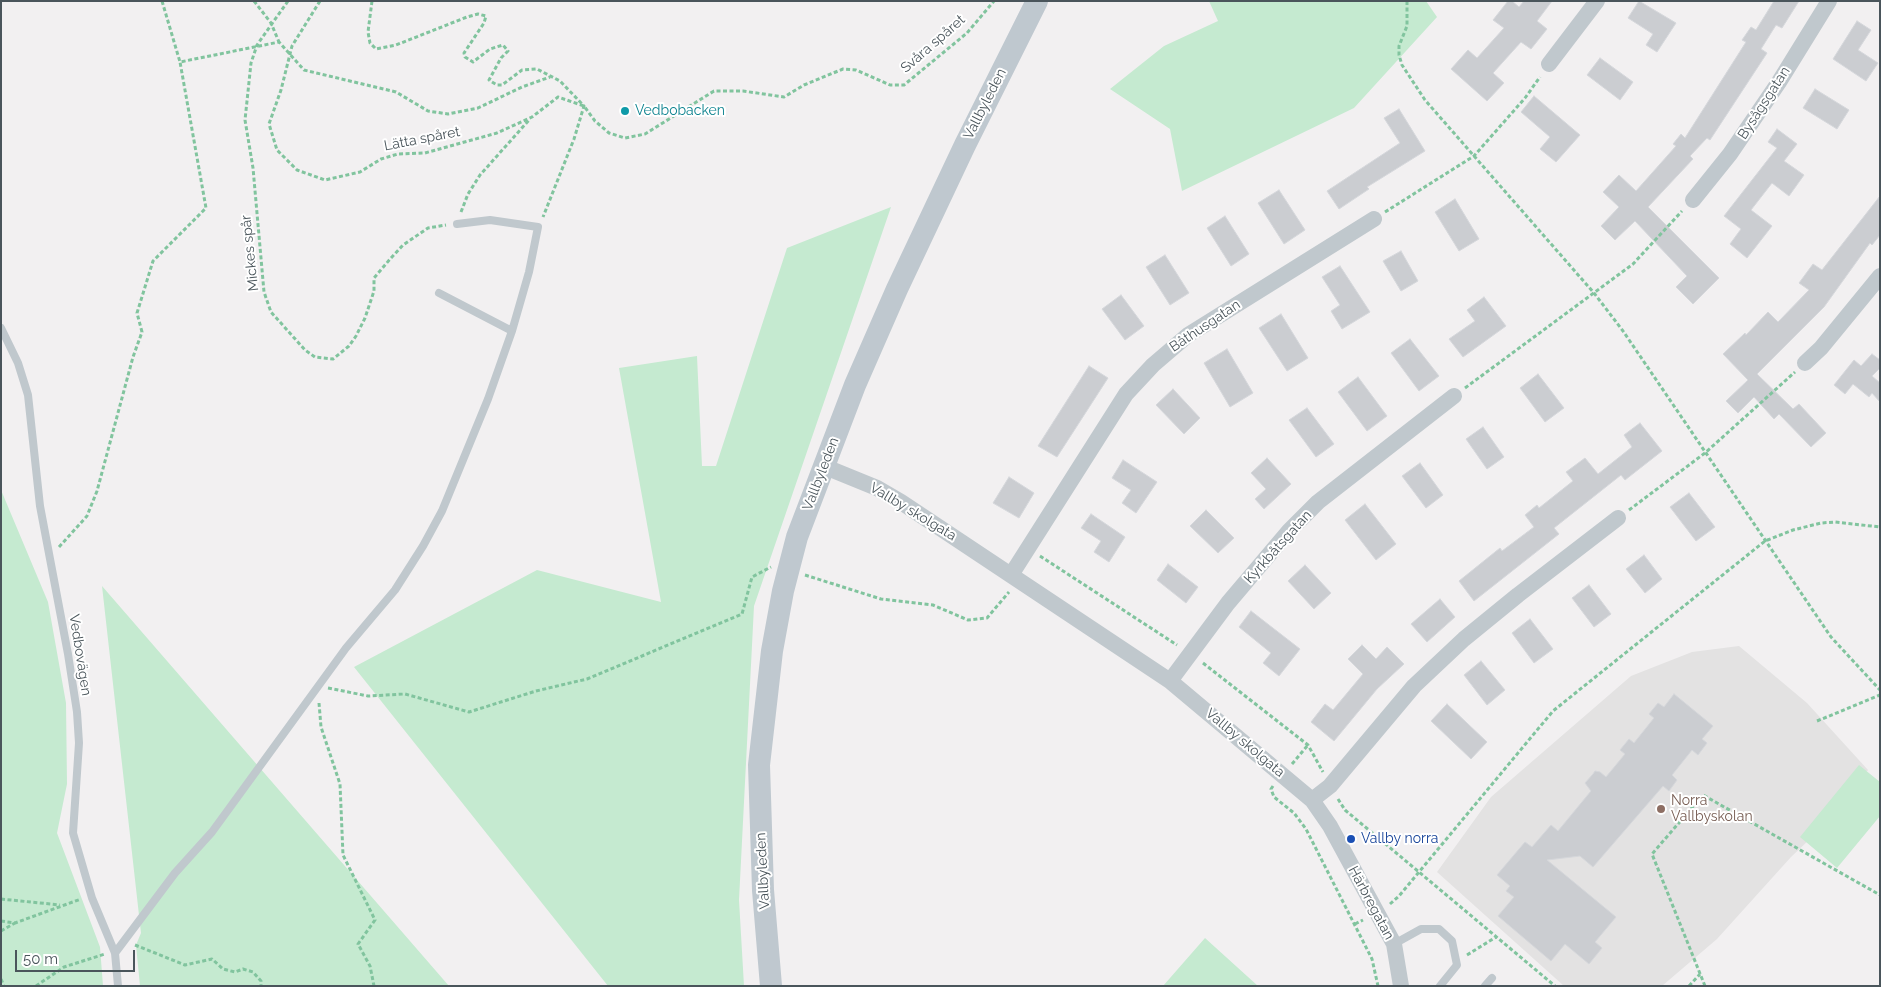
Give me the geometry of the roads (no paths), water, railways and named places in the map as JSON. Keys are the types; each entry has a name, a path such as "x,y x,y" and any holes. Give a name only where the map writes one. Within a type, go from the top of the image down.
{"main road":[{"name":"Vallbyleden","path":"771,986 764,890 760,765 764,708 783,591 797,537 823,466 897,289 965,145 1037,1"}],"street":[{"path":"1549,64 1597,1"},
{"name":"Bysågsgatan","path":"1693,200 1730,154 1779,82 1829,1"},
{"name":"Båthusgatan","path":"1015,578 1126,394 1153,365 1188,335 1374,219"},
{"path":"1805,363 1822,348 1880,276"},
{"name":"Kyrkbåtsgatan","path":"1170,681 1228,603 1289,531 1318,502 1454,396"},
{"name":"Vallby skolgata","path":"823,466 877,488 901,502 1170,681 1312,800"},
{"path":"1312,800 1330,786 1414,686 1464,639 1525,589 1618,518"},
{"name":"Härbregatan","path":"1312,800 1330,826 1394,944 1401,986"}],"lane":[{"path":"116,953 175,873 212,832 346,648 379,611 423,546 455,481 512,331 529,272 538,227 490,220 457,224"},
{"path":"439,293 512,331"},
{"name":"Vedbovägen","path":"1,328 18,363 28,395 40,506 70,663 79,743 72,833 92,898 116,953 118,986"},
{"path":"1394,944 1421,929 1439,929 1452,941 1457,965 1440,986"},
{"path":"1485,986 1492,978"}],"place":[{"name":"Vedbobacken","path":"625,111"},
{"name":"Norra Vallbyskolan","path":"1661,809"},
{"name":"Vallby norra","path":"1351,839"}]}
